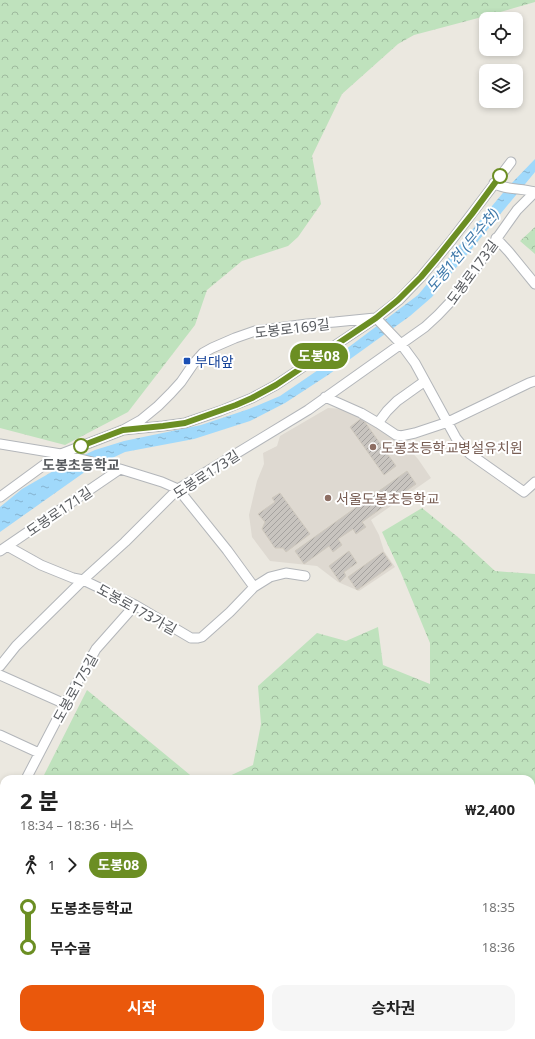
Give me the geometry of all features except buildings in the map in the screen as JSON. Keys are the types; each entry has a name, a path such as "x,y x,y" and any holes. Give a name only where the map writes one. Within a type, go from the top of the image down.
{"street":[{"name":"도봉로169길","path":"123,430 185,423 252,398 276,385 377,319 421,277 451,242 496,185 511,162"},
{"path":"496,185 533,191"},
{"name":"도봉로173길","path":"0,666 16,646 178,489 308,410 400,343 425,327 456,296 496,238 533,191"},
{"path":"496,238 535,284"},
{"name":"도봉로169길","path":"0,497 48,462 63,454 123,430 141,420 158,406 181,382 203,353 212,348 255,331 307,324 377,319"},
{"path":"377,319 400,343 415,363 456,438 464,448 470,454 524,492 535,482"},
{"path":"378,422 386,411 397,401 425,381"},
{"path":"325,397 361,413 378,422 396,435 401,436 448,422 535,381"},
{"path":"0,444 63,454 116,468 162,482 178,489 227,550 254,587 270,577 286,572 306,576"},
{"name":"도봉로171길","path":"4,549 116,468"},
{"name":"도봉로171길","path":"4,549 73,578 84,580"},
{"name":"도봉로173가길","path":"84,580 135,605 191,638 202,637 230,612 254,587"},
{"name":"도봉로175길","path":"28,775 96,649 135,605"},
{"path":"0,675 65,704"},
{"path":"0,734 39,754"}],"shaded area":[{"name":"서울도봉초등학교","path":"328,408 344,409 368,418 401,441 418,459 431,478 371,520 379,535 384,551 395,567 359,591 338,582 317,566 270,561 252,537 249,515 257,481 264,464 263,453 277,446 280,436"}],"green space":[{"path":"0,0 535,0 535,2 500,12 479,12 479,18 414,35 398,44 342,94 312,156 321,204 298,237 288,246 242,261 207,290 195,325 128,412 65,445 0,428"},
{"path":"535,227 535,254 520,241"},
{"path":"422,508 459,538 495,571 535,574 535,775 232,775 253,765 261,724 258,686 317,633 346,641 378,627 383,665 430,684 430,643 382,532"},
{"path":"87,690 190,775 44,775"}],"water":[{"name":"도봉1천 (무수천)","path":"535,159 535,172 432,297 410,316 328,375 285,403 250,421 194,439 125,452 89,469 0,532 0,507 22,489 69,462 95,450 124,441 201,425 249,409 280,396 321,368 418,295 507,188"}],"bus line":[{"name":"도봉08","path":"81,446 123,430 185,423 236,405 263,393 276,385 376,318 411,288 451,242 500,176"}],"place":[{"name":"부대앞","path":"187,361"},
{"name":"도봉초등학교","path":"81,446"},
{"name":"도봉초등학교병설유치원","path":"373,447"},
{"name":"서울도봉초등학교","path":"328,498"}]}
